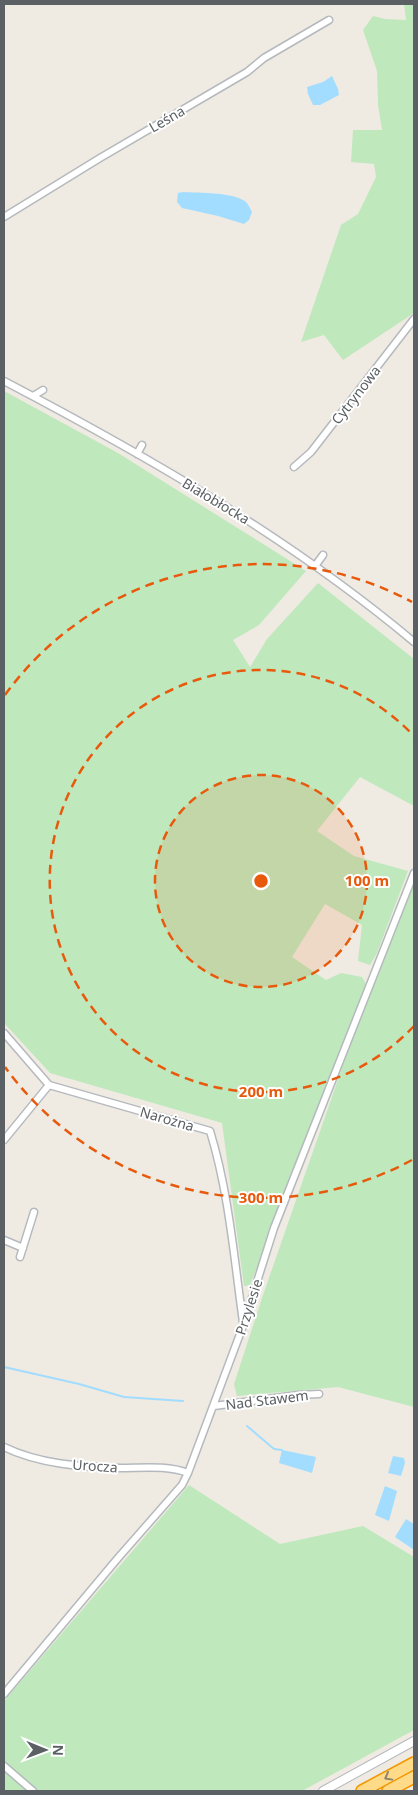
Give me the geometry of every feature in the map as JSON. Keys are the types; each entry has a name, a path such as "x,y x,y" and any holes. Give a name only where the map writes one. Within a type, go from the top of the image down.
{"highway":[{"path":"362,1791 414,1763"},
{"path":"388,1791 414,1777"}],"street":[{"name":"Leśna","path":"4,217 247,72 264,58 329,20"},
{"name":"Cytrynowa","path":"294,467 311,452 414,319"},
{"name":"Białobłocka","path":"4,381 138,454 252,523 315,566 414,642"},
{"path":"33,396 43,390"},
{"path":"138,454 142,445"},
{"path":"315,566 323,555"},
{"name":"Przylesie","path":"4,1694 182,1485 188,1473 243,1326 274,1228 414,872"},
{"path":"4,1033 50,1085 4,1140"},
{"name":"Narożna","path":"50,1085 210,1131 227,1208 243,1326"},
{"path":"20,1257 34,1212"},
{"path":"4,1240 23,1248"},
{"name":"Nad Stawem","path":"214,1406 319,1394"},
{"name":"Urocza","path":"4,1448 22,1456 91,1467 175,1468 188,1473"},
{"path":"322,1791 414,1741"},
{"path":"4,1766 33,1791"}],"green space":[{"path":"404,4 414,4 414,313 343,360 324,335 301,342 341,225 358,214 376,177 374,164 351,162 353,130 382,130 378,105 377,71 363,30 373,16 385,19 406,20"},
{"path":"4,391 118,453 306,571 259,625 233,640 250,667 267,639 318,583 414,659 414,806 360,777 317,831 354,856 408,871 377,953 370,965 358,961 362,925 325,904 292,957 326,980 341,973 362,977 366,984 354,1019 359,1021 414,882 414,1407 338,1387 237,1396 234,1384 358,1022 354,1021 250,1285 244,1286 222,1123 50,1073 4,1023"},
{"path":"189,1485 280,1544 363,1526 414,1557 414,1730 302,1791 4,1791 4,1701"}],"water":[{"path":"332,76 339,95 320,105 313,105 307,87 323,82"},
{"path":"178,193 233,196 246,202 252,212 249,220 244,224 182,208 177,202"},
{"path":"282,1450 316,1457 312,1473 279,1463"},
{"path":"393,1456 404,1458 405,1463 401,1476 388,1473"},
{"path":"385,1486 397,1491 389,1521 375,1515"},
{"path":"406,1519 414,1524 414,1550 395,1537"}],"waterway":[{"path":"4,1367 79,1384 124,1397 183,1401"},
{"path":"247,1426 274,1449 282,1450"}]}
